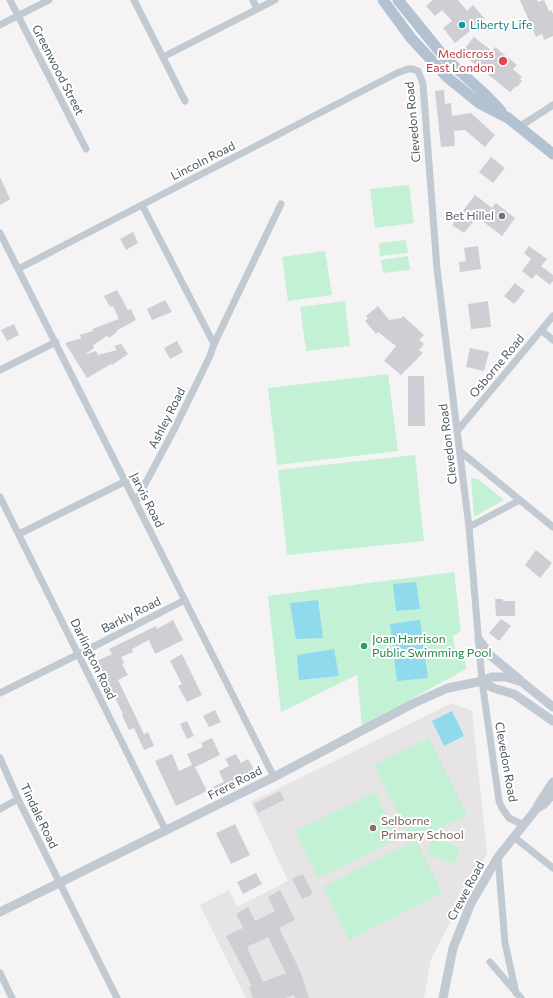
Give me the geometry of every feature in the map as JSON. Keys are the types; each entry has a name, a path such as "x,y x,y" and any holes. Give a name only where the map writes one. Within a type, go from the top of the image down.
{"main road":[{"path":"391,2 420,28 445,58 486,95 508,118 553,154"},
{"path":"391,2 411,38 447,77 479,103 508,118"}],"street":[{"name":"Greenwood Street","path":"10,0 86,150"},
{"path":"0,25 48,0"},
{"path":"134,0 184,101"},
{"path":"253,0 257,9"},
{"path":"163,56 275,0"},
{"name":"Clevedon Road","path":"397,73 413,68 421,76 423,84 437,269 469,527 482,681 499,801 509,818 524,825"},
{"name":"Lincoln Road","path":"18,269 397,73"},
{"path":"519,127 553,105"},
{"name":"Ashley Road","path":"136,501 209,358 214,344 281,204"},
{"path":"142,206 200,321 214,344"},
{"name":"Jarvis Road","path":"0,233 274,777"},
{"name":"Osborne Road","path":"458,430 553,316"},
{"path":"541,330 553,340"},
{"path":"0,370 56,342"},
{"path":"460,452 553,527"},
{"path":"19,534 126,481"},
{"name":"Darlington Road","path":"0,496 166,831"},
{"path":"469,527 520,500"},
{"name":"Barkly Road","path":"0,693 185,600"},
{"path":"479,640 491,656 553,707"},
{"name":"Frere Road","path":"0,912 274,777 420,700 448,688 482,681 492,677 506,677 522,682"},
{"path":"482,681 493,688 514,694 553,721"},
{"name":"Tindale Road","path":"0,758 18,799 117,998"},
{"name":"Crewe Road","path":"443,998 453,948 461,926 485,877 498,857 537,808 539,802 553,782"},
{"name":"Crewe Road","path":"537,808 544,804 553,794"},
{"path":"0,809 18,799"},
{"path":"514,837 553,868"},
{"path":"498,857 505,943 518,995"},
{"path":"490,962 518,995"},
{"path":"0,973 12,998"}],"shaded area":[{"name":"Selborne Primary School","path":"452,703 472,711 487,853 431,959 424,998 246,998 200,905 229,890 237,907 288,881 251,802"}],"green space":[{"path":"409,185 414,223 375,228 370,189"},
{"path":"406,240 408,253 380,256 379,243"},
{"path":"325,251 332,295 288,301 282,257"},
{"path":"408,256 410,270 383,273 381,260"},
{"path":"345,301 350,346 306,351 300,307"},
{"path":"388,374 398,451 277,465 268,388"},
{"path":"415,455 424,541 287,555 278,470"},
{"path":"471,478 478,479 504,500 474,517"},
{"name":"Joan Harrison Public Swimming Pool","path":"454,572 461,631 453,636 455,650 464,653 466,669 362,726 357,675 281,712 268,596"},
{"path":"429,738 467,815 416,840 442,893 349,940 323,887 412,842 374,765"},
{"path":"375,792 398,839 318,878 295,831"},
{"path":"433,838 460,847 455,864 427,854"}],"water":[{"path":"416,582 420,609 396,611 393,584"},
{"path":"318,600 323,638 296,639 290,603"},
{"path":"420,620 428,678 397,681 390,624"},
{"path":"334,649 339,676 299,680 297,655"},
{"path":"452,711 464,736 444,746 432,721"}],"building":[{"name":"Liberty Life","path":"433,0 458,0 467,11 473,5 485,19 455,43 443,28 452,21 442,10 435,16 426,6"},
{"path":"520,0 537,0 538,2 544,0 549,11 551,10 553,14 553,36 544,40 542,34 536,37"},
{"path":"474,37 492,51 495,47 517,65 513,69 522,77 520,79 522,81 517,87 516,86 510,92 461,53"},
{"path":"444,90 445,104 451,103 452,116 471,113 495,135 485,147 465,130 454,131 455,146 441,147 435,91"},
{"path":"491,157 505,168 493,183 479,172"},
{"path":"0,177 10,199 0,205"},
{"path":"475,195 492,208 496,203 515,218 502,236 477,217 464,233 452,225"},
{"path":"133,232 138,243 126,250 120,239"},
{"path":"478,246 481,269 460,272 459,262 466,261 464,248"},
{"path":"529,246 547,259 541,266 553,275 553,281 550,285 536,274 532,279 522,271 531,259 524,253"},
{"path":"515,283 525,291 514,304 504,296"},
{"path":"117,290 128,310 131,309 136,320 116,331 117,332 109,338 107,336 93,345 94,348 84,355 96,351 98,355 117,350 114,346 121,344 128,354 112,365 111,364 87,378 65,343 82,338 79,335 93,331 92,329 119,319 113,306 110,307 104,296"},
{"path":"165,300 172,312 152,320 147,309"},
{"path":"488,301 491,327 471,329 468,304"},
{"path":"378,306 389,320 401,318 403,316 424,335 419,340 424,344 419,350 423,353 401,375 384,361 396,346 378,332 376,334 365,321 368,318 366,316"},
{"path":"14,324 19,335 7,341 1,330"},
{"path":"177,341 183,352 170,359 164,348"},
{"path":"470,348 489,352 484,371 466,367"},
{"path":"408,376 424,376 425,426 408,426"},
{"path":"536,550 552,563 540,578 525,565"},
{"path":"495,599 515,601 515,616 496,616"},
{"path":"501,619 511,626 499,641 489,633"},
{"path":"173,620 183,640 155,654 149,640 132,649 133,652 121,657 124,663 122,664 128,675 118,680 144,734 148,732 154,746 144,750 134,728 129,730 122,715 123,714 97,661 112,654 109,649 156,626 157,629"},
{"path":"182,654 202,695 187,702 178,686 182,684 170,661"},
{"path":"215,710 221,722 209,727 203,716"},
{"path":"187,721 194,736 187,739 180,724"},
{"path":"212,738 220,755 195,767 207,791 176,806 155,761 172,754 179,771 192,765 187,754 203,747 201,743"},
{"path":"236,754 241,763 248,759 253,768 249,778 214,796 210,788 224,782 219,771 229,766 225,759"},
{"path":"280,791 284,800 258,813 254,804"},
{"path":"235,824 250,855 231,864 216,833"},
{"path":"256,873 262,884 243,894 237,882"},
{"path":"303,874 313,894 302,899 292,879"},
{"path":"280,890 295,920 279,928 301,973 309,998 295,998 294,995 285,998 253,998 249,987 252,986 226,936 243,928 236,914 248,907 255,921 275,911 268,897","holes":["268,937 286,973 263,982 247,947"]}],"place":[{"name":"Liberty Life","path":"462,25"},
{"name":"Medicross East London","path":"503,61"},
{"name":"Bet Hillel","path":"502,216"},
{"name":"Joan Harrison Public Swimming Pool","path":"364,646"},
{"name":"Selborne Primary School","path":"373,828"}]}
